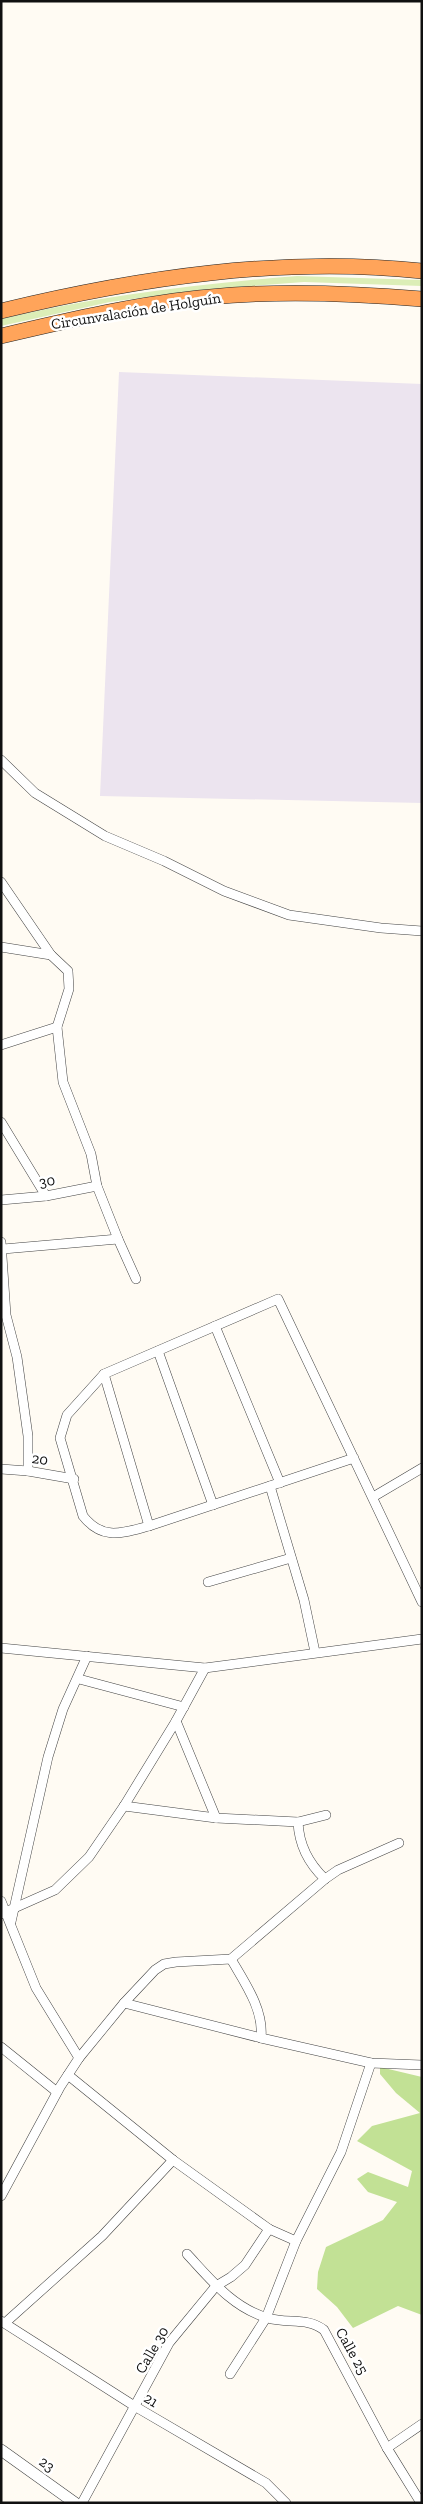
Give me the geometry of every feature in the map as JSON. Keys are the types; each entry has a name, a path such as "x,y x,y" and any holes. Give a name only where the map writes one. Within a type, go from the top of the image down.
{"highway":[{"name":"Circunvalación de Holguín","path":"1,311 68,295 204,274 304,266 422,271"},
{"name":"Circunvalación de Holguín","path":"1,336 73,319 209,297 303,292 422,299"}],"street":[{"path":"1,760 35,793 105,836 164,861 224,891 289,915 380,928 422,931"},
{"path":"1,882 50,955 68,971 68,989 57,1027 63,1082 91,1154 97,1186 118,1240 136,1279"},
{"path":"1,947 50,955"},
{"path":"1,1045 57,1027"},
{"path":"1,1122 46,1196"},
{"name":"30","path":"1,1200 46,1196 97,1186"},
{"path":"28,1471 28,1436 17,1356 4,1315 2,1245 118,1240"},
{"path":"354,1458 149,1526 123,1533 102,1532 92,1526 84,1516 60,1438 67,1415 104,1374 278,1300 420,1592 422,1602"},
{"path":"215,1326 280,1483"},
{"path":"158,1351 213,1505"},
{"path":"104,1374 149,1526"},
{"path":"373,1497 422,1468"},
{"name":"20","path":"1,1469 28,1471 74,1479"},
{"path":"270,1486 304,1600 315,1652"},
{"path":"208,1582 291,1558"},
{"path":"1,1648 205,1668 422,1639"},
{"path":"7,1911 48,1757 63,1709 87,1656"},
{"path":"7,1911 55,1890 88,1857 124,1806 176,1722 205,1668"},
{"path":"78,1679 184,1707"},
{"path":"176,1722 216,1818"},
{"path":"124,1806 216,1818 298,1822 326,1815"},
{"path":"298,1822 303,1849 312,1867 325,1878"},
{"path":"1,2196 57,2092 79,2058 154,1970 164,1964 231,1959 325,1878 338,1870 399,1843"},
{"path":"1,1901 7,1911 36,1988 79,2058"},
{"path":"231,1959 253,1998 262,2030 261,2038"},
{"path":"124,2003 261,2038 371,2063 422,2065"},
{"path":"1,2047 57,2092"},
{"path":"230,2374 266,2318 296,2241 341,2152 371,2063"},
{"path":"68,2076 174,2160 269,2229 296,2241"},
{"path":"3,2322 102,2236 174,2160"},
{"name":"Calle 30","path":"82,2503 136,2407 169,2343 216,2286 245,2265 269,2229"},
{"name":"Calle 25","path":"187,2254 216,2286 240,2305 266,2318 312,2323 324,2330 387,2448 421,2503"},
{"name":"21","path":"3,2322 136,2407 266,2482 286,2503"},
{"path":"387,2448 422,2424"},
{"name":"23","path":"1,2450 75,2503"}],"shaded area":[{"path":"119,372 422,384 422,803 100,796"}],"green space":[{"path":"297,276 422,280 422,286 304,282 200,290 110,302 1,326 1,319 111,297 185,287"},
{"path":"380,2067 422,2077 422,2315 398,2306 353,2328 337,2307 317,2289 318,2272 326,2247 383,2220 397,2202 368,2192 357,2179 368,2172 408,2187 412,2171 357,2141 372,2126 420,2113 396,2093 380,2074"}]}
